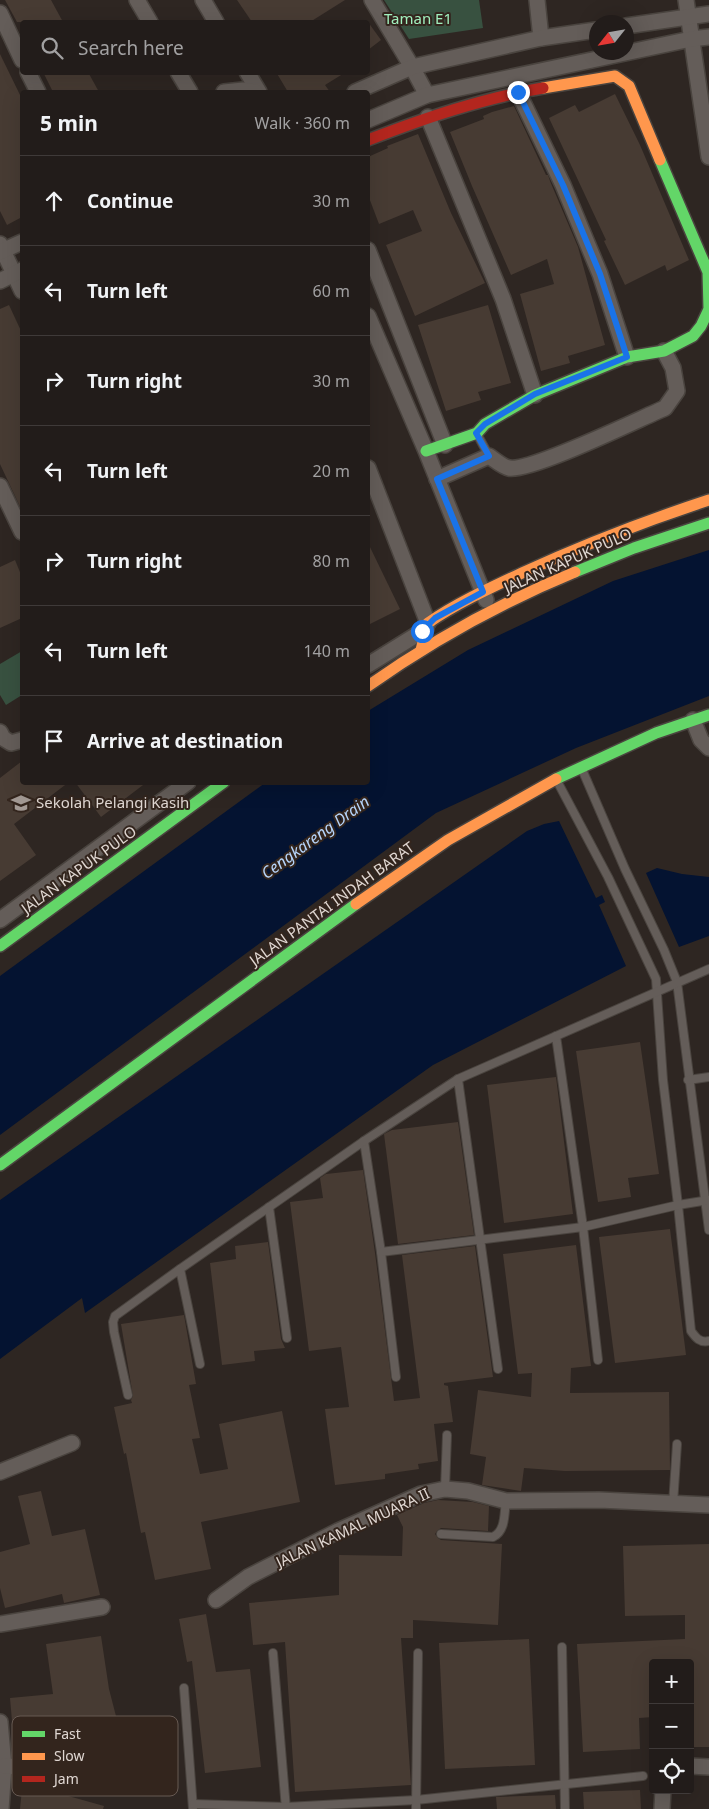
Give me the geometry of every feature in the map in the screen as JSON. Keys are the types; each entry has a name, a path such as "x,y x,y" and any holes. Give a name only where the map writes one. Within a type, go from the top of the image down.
{"main road":[{"path":"370,139 428,117 518,92 615,76 629,86 708,272 709,309 702,326 693,336 664,351 627,357 535,394 485,424 476,433 426,451"},
{"name":"JALAN KAPUK PULO","path":"427,626 483,592 542,564 621,530 709,500"},
{"name":"JALAN KAPUK PULO","path":"370,685 421,650 490,612 551,583 653,540 709,523"},
{"path":"421,650 427,626"},
{"name":"JALAN PANTAI INDAH BARAT","path":"0,1165 332,920 448,840 581,766 656,733 709,715"},
{"name":"JALAN KAPUK PULO","path":"0,946 220,785"}],"street":[{"path":"137,0 149,20"},
{"path":"203,0 215,20"},
{"path":"372,0 427,95"},
{"path":"537,0 541,38"},
{"path":"686,0 709,157"},
{"path":"0,13 20,56"},
{"path":"634,25 709,14"},
{"path":"360,90 412,67 541,38 589,31"},
{"path":"370,119 427,95 691,39 709,37"},
{"path":"30,75 37,90"},
{"path":"180,75 189,90"},
{"path":"248,75 256,90"},
{"path":"518,92 563,185 596,265 627,357"},
{"path":"428,117 503,299 535,394"},
{"path":"0,281 18,272 1,249 20,243"},
{"path":"370,255 445,445"},
{"path":"370,321 426,451 490,612"},
{"path":"437,479 489,456 508,468 516,468 552,458 665,408 676,391 673,368 664,351"},
{"path":"370,473 427,626 370,664"},
{"path":"0,486 20,528"},
{"path":"693,720 701,740 709,749"},
{"path":"0,732 3,738 11,743 20,741"},
{"path":"0,920 184,785"},
{"path":"0,1472 72,1443"},
{"name":"JALAN KAMAL MUARA II","path":"216,1600 248,1577 338,1531 421,1494 445,1489 468,1491 506,1501 599,1500 709,1505"},
{"path":"0,1624 102,1607"},
{"path":"0,1722 4,1766 0,1809"},
{"path":"4,1766 12,1766"},
{"path":"694,1766 709,1767"},
{"path":"662,1809 663,1794"}],"lane":[{"path":"476,433 489,456"},
{"path":"581,766 625,869 664,950 677,982 688,1080 707,1200 709,1230"},
{"path":"555,779 582,826 656,979 663,1080 691,1331 698,1340 709,1341"},
{"path":"128,1395 114,1332 113,1322 115,1316 364,1141 458,1079 709,969"},
{"path":"556,1036 583,1227 598,1360"},
{"path":"688,1080 709,1077"},
{"path":"458,1079 498,1369"},
{"path":"364,1141 381,1252 396,1377"},
{"path":"381,1252 583,1227 678,1204 707,1200"},
{"path":"269,1207 287,1338"},
{"path":"180,1269 200,1364"},
{"path":"445,1489 447,1435"},
{"path":"673,1504 677,1444"},
{"path":"442,1534 493,1537 497,1535 503,1525 506,1501"},
{"path":"562,1647 565,1809"},
{"path":"273,1653 286,1808"},
{"path":"416,1809 418,1653"},
{"path":"184,1688 193,1807 286,1808 416,1800 643,1776"}],"green space":[{"name":"Taman E1","path":"384,0 479,0 483,28 409,39"},
{"path":"20,652 20,696 6,705 0,695 0,664"}],"water":[{"name":"Cengkareng Drain","path":"709,550 709,696 576,748 436,813 0,1135 0,976 262,785 370,785 370,710 468,650 613,581"},
{"path":"559,821 596,898 602,895 605,902 599,905 626,966 433,1065 85,1313 82,1298 0,1359 0,1200 527,831 544,824"},
{"path":"657,868 682,874 709,877 709,936 679,947 646,873"}],"building":[{"path":"5,0 51,0 62,20 20,20 20,22 17,22"},
{"path":"237,0 345,0 313,20 251,20"},
{"path":"370,25 381,40 370,48"},
{"path":"0,54 20,95 20,218 7,225 0,211"},
{"path":"44,75 90,75 98,90 52,90"},
{"path":"278,75 341,75 325,85 329,90 287,90"},
{"path":"615,94 640,145 689,260 667,271 665,265 625,285 549,118 575,105 579,112"},
{"path":"514,106 546,175 548,175 578,247 605,345 568,356 570,363 541,371 520,294 554,284 547,259 511,275 450,132 484,119 483,116 492,112"},
{"path":"418,134 451,213 485,283 415,316 386,245 422,231 413,210 379,224 370,200 370,156 388,148 387,146"},
{"path":"9,305 20,329 20,507 0,464 0,309"},
{"path":"488,305 511,383 478,392 481,400 446,411 418,325"},
{"path":"370,547 400,609 370,624"},
{"path":"15,560 20,572 20,619 0,628 0,567"},
{"name":"Sekolah Pelangi Kasih","path":"20,763 20,785 65,785 14,824 36,855 0,881 0,778"},
{"name":"Sekolah Pelangi Kasih","path":"77,785 143,785 101,817"},
{"path":"640,1042 659,1174 628,1178 631,1197 598,1202 576,1051"},
{"path":"556,1077 573,1214 504,1223 487,1085"},
{"path":"458,1122 474,1235 398,1244 384,1134 392,1130"},
{"path":"363,1170 394,1401 420,1398 402,1255 475,1246 493,1377 444,1383 444,1385 448,1386 453,1422 434,1424 438,1461 418,1464 419,1469 385,1474 385,1479 335,1485 325,1409 349,1407 341,1347 309,1351 290,1202 323,1198 320,1178 326,1174"},
{"path":"670,1229 686,1355 615,1363 599,1237"},
{"path":"268,1242 281,1339 285,1348 254,1351 255,1361 222,1365 210,1263 236,1259 235,1246"},
{"path":"576,1245 591,1366 571,1368 570,1393 669,1392 670,1470 565,1471 524,1468 521,1491 482,1485 486,1457 470,1454 478,1390 531,1397 532,1373 518,1374 503,1254"},
{"path":"184,1315 196,1384 189,1385 200,1438 192,1439 200,1474 228,1469 219,1424 282,1411 300,1502 201,1522 211,1569 155,1580 145,1532 141,1533 126,1453 124,1454 114,1407 132,1403 133,1396 121,1324"},
{"path":"41,1491 52,1536 85,1529 100,1595 64,1603 62,1594 5,1608 0,1588 0,1552 30,1544 18,1496"},
{"path":"438,1500 473,1502 489,1506 488,1531 441,1528 435,1534 441,1540 502,1544 498,1625 413,1620 413,1638 401,1638 411,1785 295,1792 285,1642 253,1645 249,1603 339,1595 339,1555 402,1556 403,1527 397,1515 424,1503"},
{"path":"709,1544 709,1747 694,1747 694,1659 649,1659 649,1717 639,1718 640,1749 583,1752 577,1644 685,1639 685,1615 625,1616 623,1546"},
{"path":"206,1614 216,1672 250,1669 261,1767 205,1773 192,1661 187,1662 179,1619"},
{"path":"101,1636 109,1689 116,1716 12,1716 12,1721 10,1698 53,1694 46,1644"},
{"path":"529,1639 535,1765 445,1769 439,1643"},
{"path":"640,1790 641,1809 584,1809 583,1792"},
{"path":"555,1795 556,1809 497,1809 496,1797"},
{"path":"21,1796 68,1796 104,1806 103,1809 20,1809"}],"traffic: fast":[{"path":"426,451 477,433 485,424 535,395 627,357 664,351 693,336 701,326 709,309 708,272 660,160"},
{"path":"575,572 634,548 709,523"},
{"path":"556,779 656,733 709,715"},
{"path":"0,946 220,785"},
{"path":"0,1165 356,904"}],"traffic: slow":[{"path":"543,88 615,76 629,86 660,160"},
{"path":"421,650 428,623 474,596 591,543 709,500"},
{"path":"370,685 468,623 521,596 575,572"},
{"path":"356,904 448,840 556,779"}],"traffic: jam":[{"path":"370,139 454,110 498,97 543,88"}],"place":[{"name":"Sekolah Pelangi Kasih","path":"21,803"}],"route":[{"path":"422,631 435,618 483,592 437,479 489,456 476,433 485,424 535,394 627,357 600,274 563,185 518,92"}]}
